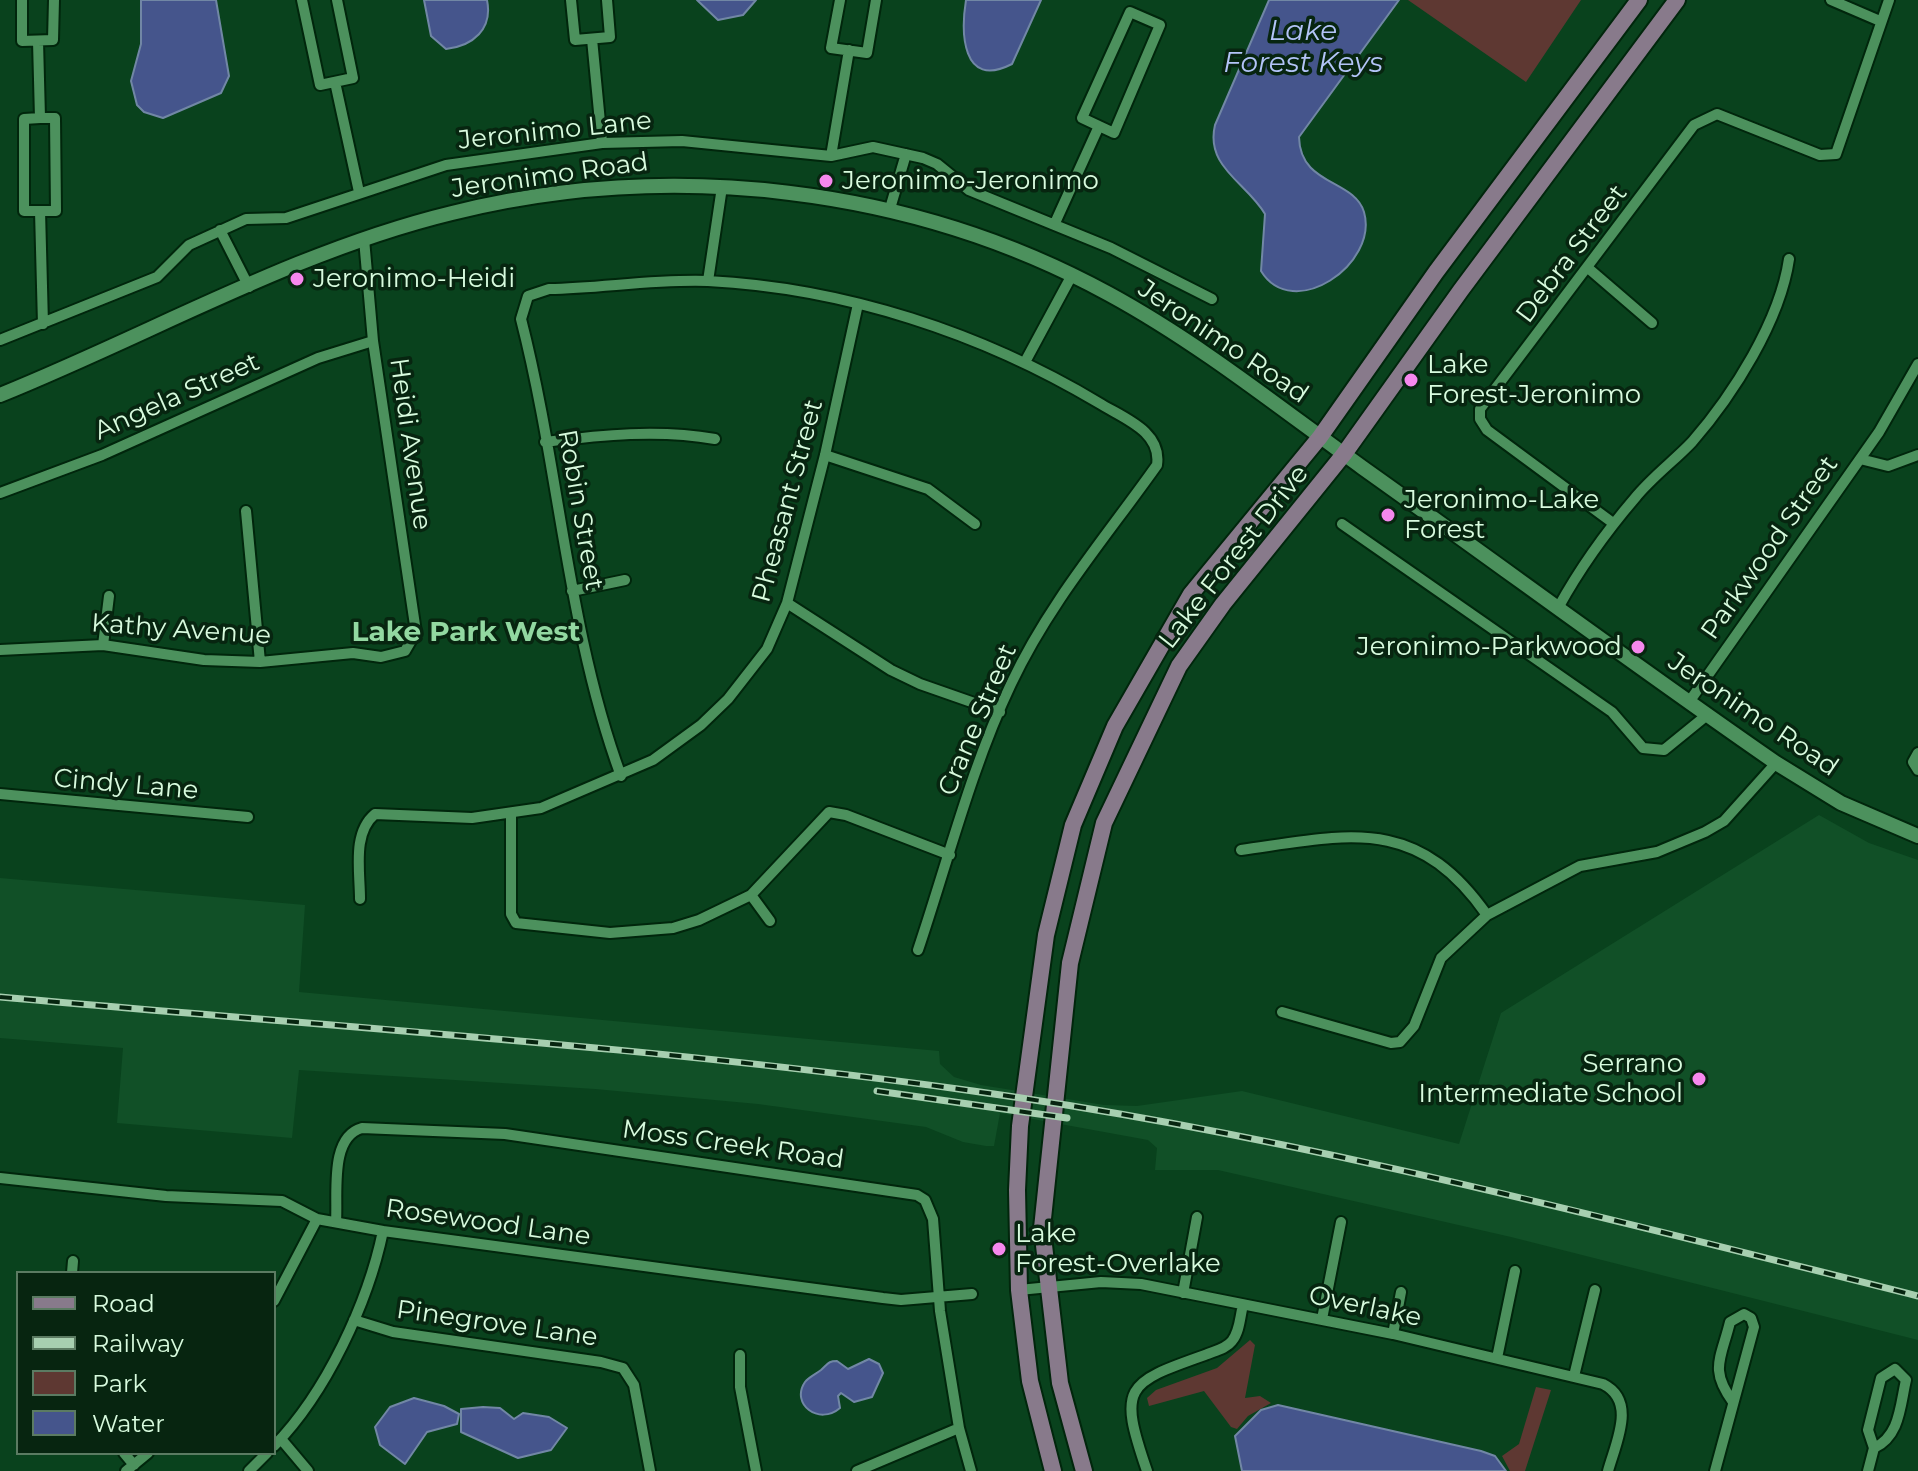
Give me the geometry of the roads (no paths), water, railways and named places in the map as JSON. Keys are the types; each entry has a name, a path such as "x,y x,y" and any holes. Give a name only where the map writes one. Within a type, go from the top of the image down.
{"main road":[{"name":"Lake Forest Drive","path":"1053,1471 1030,1381 1019,1290 1020,1126 1046,935 1073,825 1115,726 1191,594 1320,437 1436,272 1639,0"},
{"name":"Lake Forest Drive","path":"1084,1471 1060,1383 1042,1228 1070,963 1104,823 1179,666 1223,604 1344,454 1461,290 1677,0"},
{"name":"Jeronimo Road","path":"0,395 364,239 458,211 532,197 658,185 773,191 889,212 977,236 1072,275 1202,350 1776,763 1841,803 1918,836"}],"street":[{"path":"22,0 22,41 53,40 54,0"},
{"path":"302,0 320,85 353,78 337,0"},
{"path":"571,0 575,40 610,37 607,0"},
{"path":"840,0 831,48 867,53 876,0"},
{"path":"1831,0 1880,21 1889,0"},
{"path":"1130,12 1160,25 1114,133 1099,126 1082,118 1130,12"},
{"name":"Debra Street","path":"1613,523 1487,430 1480,419 1480,409 1694,125 1704,117 1717,114 1729,117 1820,155 1836,154 1880,21"},
{"path":"592,39 602,143"},
{"path":"38,41 40,118"},
{"path":"831,156 849,50"},
{"path":"335,82 359,192"},
{"path":"55,118 56,211 40,211 24,211 24,119 55,118"},
{"path":"1055,223 1099,126"},
{"name":"Jeronimo Lane","path":"0,340 157,277 189,245 246,219 286,218 446,165 602,143 682,141 831,156 873,147 906,154 937,164 969,190 1055,223 1212,299"},
{"path":"889,212 906,154"},
{"path":"722,187 708,281 807,293 858,304 923,323 1025,362 1072,275"},
{"path":"40,211 43,324"},
{"path":"220,230 249,287"},
{"name":"Heidi Avenue","path":"364,239 373,341 416,632 405,651"},
{"path":"1558,608 1586,558 1613,523 1691,443 1728,393 1776,312 1785,287 1789,259"},
{"path":"1588,268 1652,323"},
{"name":"Robin Street","path":"621,776 599,715 572,591 521,319 528,296 549,289 708,281"},
{"name":"Pheasant Street","path":"360,899 360,836 365,822 375,814 472,818 541,808 653,760 715,713 767,649 787,603 825,455 858,304"},
{"name":"Angela Street","path":"0,493 102,455 318,358 373,341"},
{"name":"Crane Street","path":"918,950 972,782 1011,684 1072,578 1157,465 1155,444 1136,426 1025,362"},
{"name":"Parkwood Street","path":"1689,702 1860,459 1918,364"},
{"path":"545,442 620,434 681,433 715,439"},
{"path":"825,455 928,489 975,524"},
{"name":"Parkwood Street","path":"1860,459 1888,466 1918,455"},
{"path":"246,511 260,662"},
{"path":"1342,524 1612,712 1643,748 1664,750 1707,715"},
{"path":"572,591 625,580"},
{"path":"103,645 109,596"},
{"path":"787,603 891,670 920,684 1000,712"},
{"name":"Kathy Avenue","path":"0,650 103,645 204,660 260,662 353,653 381,657 405,651"},
{"path":"1918,753 1913,762 1918,770"},
{"path":"1282,1012 1400,1042 1414,1026 1441,958 1487,915 1580,866 1657,852 1705,832 1724,821 1776,763"},
{"name":"Cindy Lane","path":"0,794 248,817"},
{"path":"511,813 511,908 516,923 610,933 646,931 699,920 751,895 829,812 846,815 950,855"},
{"path":"1241,850 1364,836 1400,843 1446,867 1487,915"},
{"path":"751,895 770,921"},
{"name":"Moss Creek Road","path":"336,1222 340,1148 351,1133 362,1128 505,1134 917,1195 925,1200 933,1219 938,1297 959,1428 971,1471"},
{"name":"Rosewood Lane","path":"0,1178 166,1196 282,1201 317,1219 383,1231 883,1298 972,1294"},
{"path":"1183,1293 1197,1217"},
{"path":"276,1297 317,1219"},
{"path":"1322,1319 1341,1222"},
{"path":"308,1471 277,1443 321,1382 354,1320 374,1276 383,1231"},
{"path":"72,1271 73,1261"},
{"path":"1497,1358 1515,1271"},
{"name":"Overlake","path":"1019,1290 1124,1282 1322,1319 1574,1376 1611,1388 1622,1402 1623,1411 1608,1471"},
{"path":"1574,1376 1595,1290"},
{"path":"1393,1334 1401,1292"},
{"path":"1147,1471 1132,1427 1131,1407 1136,1390 1156,1371 1228,1346 1235,1338 1243,1305"},
{"path":"1715,1471 1754,1327 1751,1318 1744,1314 1730,1322 1718,1373 1719,1383 1733,1402"},
{"name":"Pinegrove Lane","path":"354,1320 393,1332 613,1363 623,1368 634,1385 650,1471"},
{"path":"740,1355 740,1387 756,1471"},
{"path":"1868,1471 1874,1448 1868,1430 1881,1378 1895,1369 1906,1380 1894,1433 1887,1442 1874,1448"},
{"path":"857,1471 959,1428"},
{"path":"130,1468 146,1455"},
{"path":"249,1471 265,1455"}],"water":[{"path":"141,0 216,0 229,76 221,93 163,118 144,112 137,105 131,81 141,44"},
{"path":"424,0 487,0 487,19 472,40 446,49 431,36"},
{"path":"697,0 756,0 743,15 718,20"},
{"path":"966,0 1041,0 1012,64 995,70 983,69 974,63 965,41"},
{"name":"Lake Forest Keys","path":"1269,0 1399,0 1299,137 1308,165 1317,174 1350,193 1364,212 1365,232 1359,250 1346,267 1312,289 1293,291 1275,286 1261,271 1265,214 1221,163 1213,140 1215,125"},
{"path":"869,1359 879,1364 883,1373 872,1397 854,1402 841,1393 838,1396 840,1408 824,1415 804,1405 801,1390 805,1382 828,1363 837,1361 848,1369"},
{"path":"414,1398 444,1406 459,1414 457,1424 427,1432 405,1464 380,1445 375,1427 390,1407"},
{"path":"1278,1405 1481,1451 1495,1456 1506,1471 1242,1471 1235,1436 1261,1410"},
{"path":"500,1408 514,1419 523,1413 549,1417 567,1428 551,1450 518,1458 461,1432 461,1409"}],"railway":[{"path":"0,997 730,1061 1092,1109 1448,1181 1918,1296"},
{"path":"877,1091 1067,1118"}],"place":[{"name":"Jeronimo-Jeronimo","path":"826,181"},
{"name":"Jeronimo-Heidi","path":"297,279"},
{"name":"Lake Forest-Jeronimo","path":"1411,380"},
{"name":"Jeronimo-Lake Forest","path":"1388,515"},
{"name":"Jeronimo-Parkwood","path":"1638,647"},
{"name":"Serrano Intermediate School","path":"1699,1079"},
{"name":"Lake Forest-Overlake","path":"999,1249"}],"district":[{"name":"Lake Park West","path":"466,633"}]}
